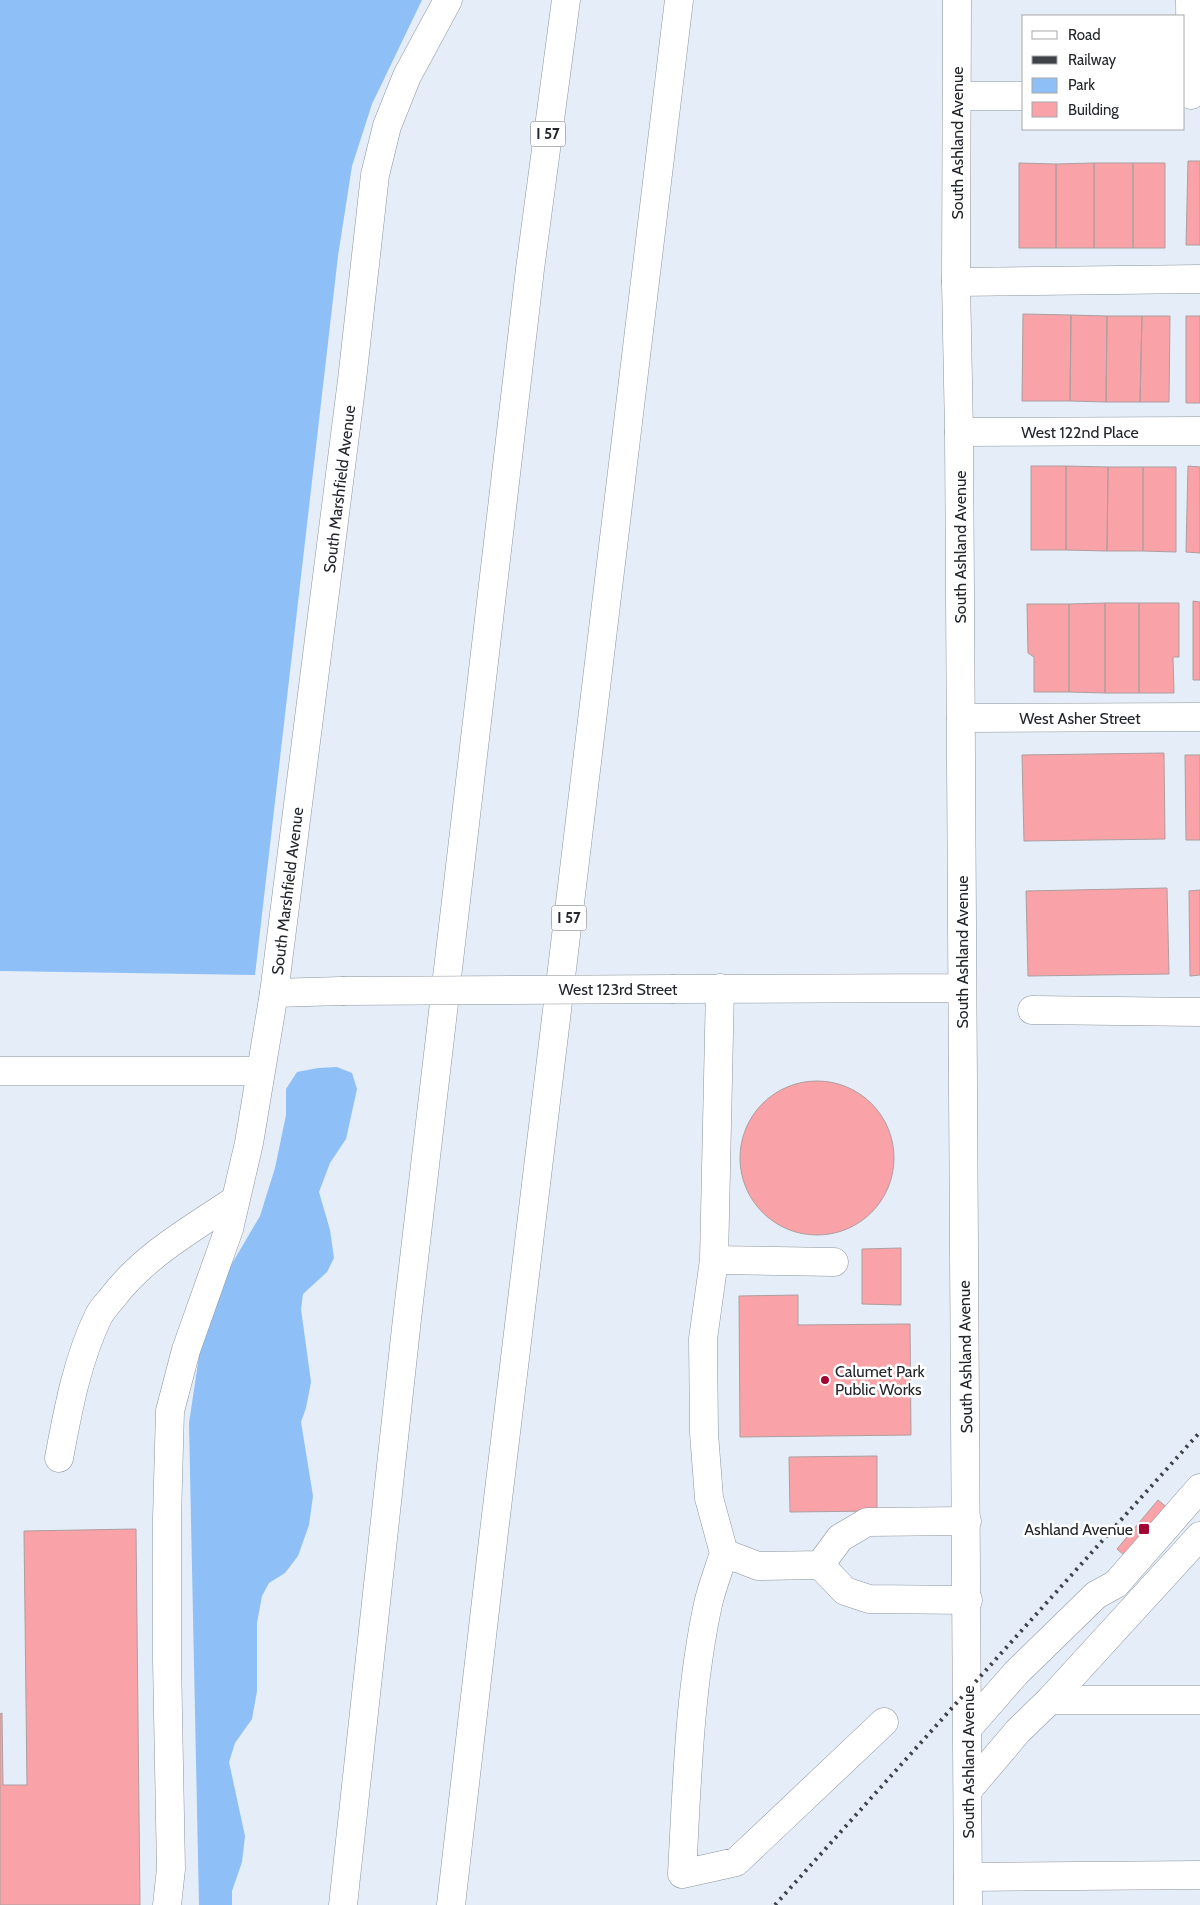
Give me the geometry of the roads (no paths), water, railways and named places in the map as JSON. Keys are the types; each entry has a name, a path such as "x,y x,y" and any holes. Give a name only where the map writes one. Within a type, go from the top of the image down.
{"main road":[{"name":"South Marshfield Avenue","path":"168,1905 171,1869 167,1660 167,1518 170,1411 186,1350 229,1230 249,1143 274,992 352,380 375,175 387,126 407,76 448,0"},
{"path":"530,269 546,0"},
{"name":"I 57","path":"343,1905 407,1319 530,269 566,0"},
{"name":"I 57","path":"451,1905 679,0"},
{"name":"South Ashland Avenue","path":"957,0 956,282 959,432 968,1600 968,1905"},
{"path":"1190,0 1191,95"},
{"path":"958,96 1022,96"},
{"path":"956,282 1200,279"},
{"name":"West 122nd Place","path":"959,432 1200,431"},
{"name":"West Asher Street","path":"961,718 1200,717"},
{"path":"720,988 714,1260 703,1339 704,1433 709,1498 724,1553 708,1602 698,1660 689,1738 682,1874 736,1862 884,1722"},
{"name":"West 123rd Street","path":"274,992 962,988"},
{"path":"1032,1010 1200,1012"},
{"path":"0,1071 261,1070"},
{"path":"59,1458 72,1390 100,1314 119,1289 169,1243 236,1200"},
{"path":"714,1260 834,1262"},
{"path":"968,1728 1016,1673 1096,1595 1116,1584 1200,1488"},
{"path":"820,1565 840,1538 867,1522 967,1521"},
{"path":"968,1790 1018,1731 1050,1700 1200,1536"},
{"path":"724,1553 758,1566 820,1565 844,1591 869,1599 968,1600"},
{"path":"1050,1700 1200,1700"},
{"path":"458,1905 459,1836"},
{"path":"968,1876 1200,1875"}],"railway":[{"path":"775,1905 1200,1432"}],"place":[{"name":"Calumet Park Public Works","path":"825,1380"},
{"name":"Ashland Avenue","path":"1144,1529"}]}
